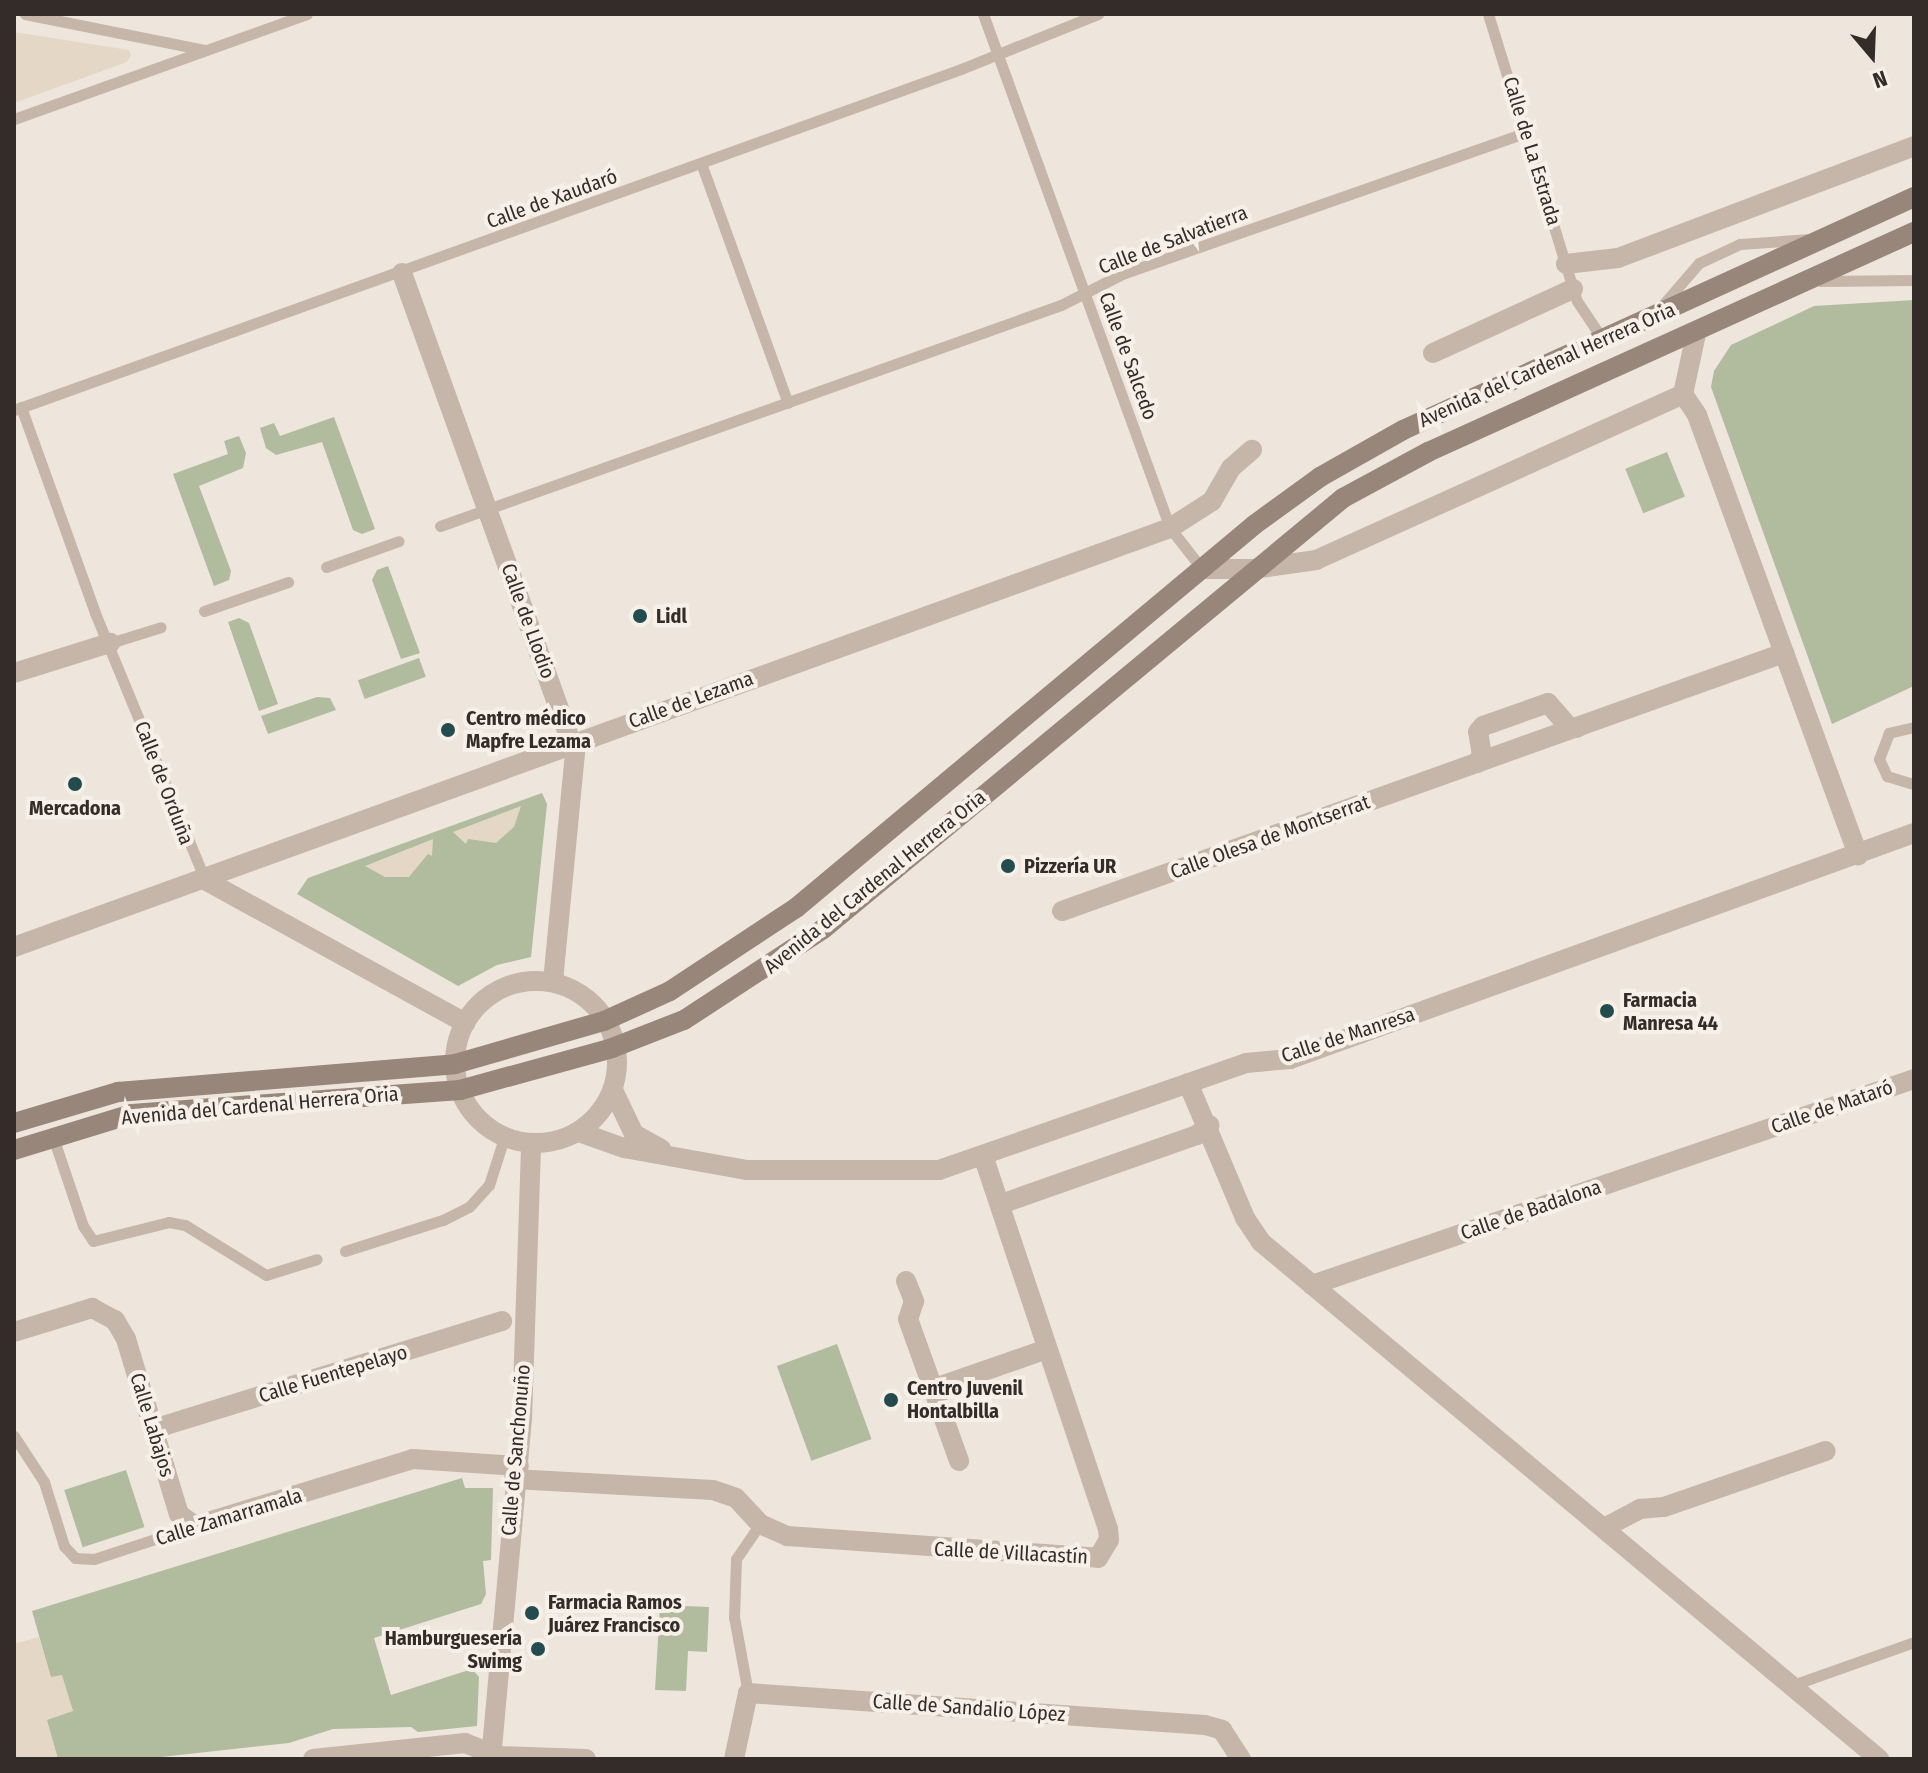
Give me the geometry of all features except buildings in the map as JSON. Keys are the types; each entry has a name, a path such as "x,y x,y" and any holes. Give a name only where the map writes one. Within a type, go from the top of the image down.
{"main road":[{"name":"Avenida del Cardenal Herrera Oria","path":"14,1123 118,1092 455,1064 604,1021 681,985 769,930 1284,502 1362,452 1914,197"},
{"name":"Avenida del Cardenal Herrera Oria","path":"14,1150 132,1114 460,1090 615,1047 684,1020 784,959 1306,523 1386,473 1914,232"}],"street":[{"path":"1566,264 1618,258 1914,146"},
{"name":"Calle de Llodio","path":"402,273 572,742 574,784 553,982"},
{"path":"1433,353 1573,289"},
{"path":"1696,334 1683,394 1697,415 1858,855"},
{"path":"1202,569 1253,569 1316,560 1683,394"},
{"name":"Calle de Lezama","path":"14,947 205,880 572,742 1170,528 1212,501 1231,468 1252,450"},
{"path":"14,673 110,643"},
{"name":"Calle Olesa de Montserrat","path":"1062,911 1784,653"},
{"path":"1477,763 1482,756 1478,732 1483,726 1522,712 1554,705 1563,722 1577,728"},
{"name":"Calle de Manresa","path":"579,1132 624,1148 720,1167 787,1171 939,1170 1246,1063 1290,1059 1914,833"},
{"path":"205,880 465,1023"},
{"path":"613,1090 579,1132 531,1145 504,1138 483,1122 460,1090 455,1064 465,1023 498,990 532,981 553,982 587,1000 604,1021 615,1047 613,1090 634,1134 674,1157"},
{"name":"Calle de Mataró","path":"1751,1136 1914,1079"},
{"path":"1188,1083 1210,1125 1245,1218 1261,1242 1879,1759"},
{"path":"1001,1204 1197,1135 1210,1125"},
{"name":"Calle de Badalona","path":"1312,1285 1751,1136"},
{"name":"Calle de Sanchonuño","path":"492,1756 516,1472 531,1145"},
{"name":"Calle de Villacastín","path":"516,1472 713,1490 736,1498 760,1524 787,1536 1098,1558 1109,1540 1108,1529 1044,1350 1038,1312 983,1156"},
{"path":"906,1281 914,1301 908,1319 959,1461"},
{"name":"Calle Labajos","path":"14,1332 92,1308 115,1320 126,1339 179,1514 195,1526"},
{"name":"Calle Fuentepelayo","path":"163,1426 502,1321"},
{"path":"935,1388 1044,1350"},
{"path":"1604,1528 1640,1509 1664,1507 1826,1451"},
{"name":"Calle Zamarramala","path":"195,1526 413,1459 516,1472"},
{"path":"734,1759 748,1693"},
{"name":"Calle de Sandalio López","path":"748,1693 1205,1725 1222,1730 1241,1759"},
{"path":"313,1759 465,1743 492,1756 586,1759"}],"lane":[{"path":"25,14 205,50"},
{"path":"14,119 307,14"},
{"name":"Calle de Salcedo","path":"983,14 1170,528 1202,569"},
{"name":"Calle de Xaudaró","path":"18,409 402,273 1098,14"},
{"name":"Calle de La Estrada","path":"1488,14 1528,132 1573,289 1582,313 1603,340"},
{"name":"Calle de Salvatierra","path":"440,526 1086,293 1122,274 1528,132"},
{"path":"701,163 788,403"},
{"path":"1650,319 1699,263 1740,244 1834,235"},
{"path":"1808,282 1914,280"},
{"name":"Calle de Orduña","path":"18,409 205,880"},
{"path":"326,567 399,541"},
{"path":"204,611 288,582"},
{"path":"110,643 161,627"},
{"path":"1914,727 1889,733 1879,759 1887,776 1914,784"},
{"path":"53,1137 83,1226 93,1241 169,1222 185,1225 266,1275 317,1259"},
{"path":"345,1251 443,1220 469,1207 489,1185 504,1138"},
{"name":"Calle Zamarramala","path":"14,1436 44,1482 64,1546 75,1558 94,1559 195,1526"},
{"path":"748,1693 734,1617 736,1559 760,1524"},
{"path":"1790,1686 1914,1642"}],"green space":[{"path":"1914,300 1914,686 1832,724 1711,387 1714,371 1731,345 1814,306"},
{"path":"334,417 375,529 362,534 353,530 322,442 276,455 266,448 260,428 274,423 280,436"},
{"path":"239,436 246,453 243,468 199,486 231,571 229,580 214,586 173,474 228,454 224,441"},
{"path":"1667,452 1685,497 1643,513 1625,469"},
{"path":"388,566 420,653 401,659 372,580 377,570"},
{"path":"239,618 249,623 278,704 259,711 228,622"},
{"path":"419,658 426,677 365,699 358,680"},
{"path":"317,697 330,698 336,710 268,734 261,716"},
{"path":"542,793 547,804 531,957 497,965 458,986 297,894 308,878"},
{"path":"837,1344 872,1439 811,1461 777,1366"},
{"path":"126,1470 145,1527 83,1547 64,1490"},
{"path":"462,1478 465,1488 493,1488 491,1560 483,1561 486,1594 481,1604 374,1638 391,1695 472,1669 479,1677 477,1726 418,1732 411,1727 333,1729 289,1743 143,1759 58,1759 46,1720 73,1710 51,1678 32,1611"},
{"path":"660,1605 709,1607 707,1652 688,1651 686,1691 655,1690"}],"shaded area":[{"path":"14,32 129,50 131,55 127,62 14,103"},
{"path":"521,806 514,827 496,843 468,839 466,844 453,832"},
{"path":"433,839 432,856 428,854 409,877 385,877 365,866"},
{"path":"39,1637 51,1677 62,1675 73,1711 47,1720 58,1759 14,1759 14,1644"}],"place":[{"name":"Lidl","path":"640,616"},
{"name":"Centro médico Mapfre Lezama","path":"448,730"},
{"name":"Mercadona","path":"75,784"},
{"name":"Pizzería UR","path":"1008,866"},
{"name":"Farmacia Manresa 44","path":"1607,1011"},
{"name":"Centro Juvenil Hontalbilla","path":"891,1400"},
{"name":"Farmacia Ramos Juárez Francisco","path":"532,1613"},
{"name":"Hamburguesería Swimg","path":"538,1649"}]}
